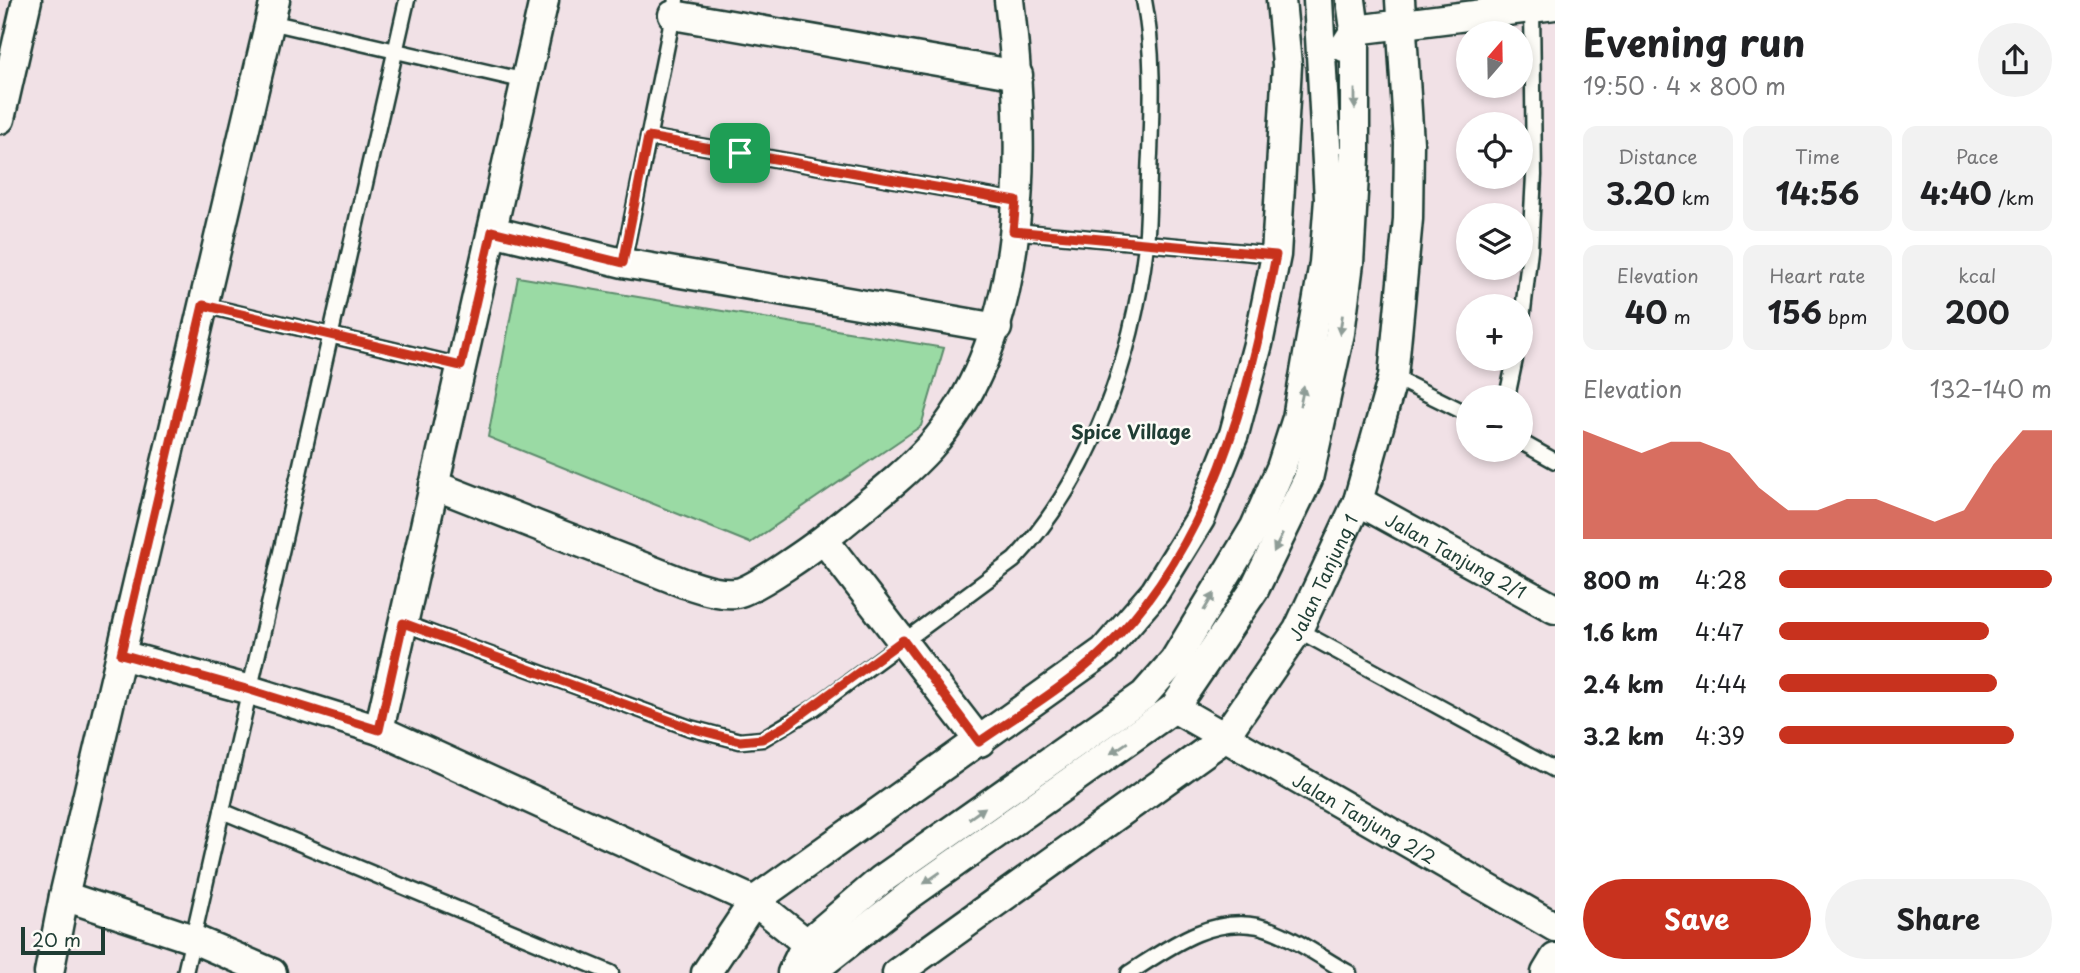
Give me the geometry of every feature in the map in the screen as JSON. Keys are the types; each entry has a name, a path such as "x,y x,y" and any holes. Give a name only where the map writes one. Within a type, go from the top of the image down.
{"street":[{"path":"0,119 27,0"},
{"path":"379,730 544,0"},
{"path":"435,485 713,592 738,593 824,540 931,447 978,375 997,328 1016,201 1018,75 1009,0"},
{"path":"706,973 754,901 1104,651 1155,592 1193,530 1234,434 1258,344 1276,255 1287,65 1281,0"},
{"path":"1318,0 1355,30"},
{"path":"815,959 881,880 1144,695 1174,661 1255,527 1281,468 1297,418 1324,263 1329,199 1318,0"},
{"path":"792,973 908,896 1174,708 1254,590 1308,480 1340,333 1349,263 1355,158 1355,30 1351,0"},
{"path":"1324,77 1355,30 1402,11 1539,4"},
{"path":"674,8 1018,75"},
{"path":"49,973 64,897 273,11"},
{"name":"Jalan Tanjung 1","path":"897,973 1223,739 1298,630 1358,501 1393,377 1408,219 1409,143 1402,11"},
{"path":"492,231 623,263 997,328"},
{"name":"Jalan Tanjung 2/1","path":"1358,501 1552,598"},
{"path":"824,540 979,742"},
{"path":"121,654 379,730 754,901 815,959"},
{"path":"1174,661 1174,708"},
{"path":"1119,714 1174,708"},
{"name":"Jalan Tanjung 2/2","path":"1174,708 1223,739 1555,927"},
{"path":"64,897 193,939 272,973"},
{"path":"1546,973 1555,958"}],"lane":[{"path":"185,973 407,0"},
{"path":"403,623 690,728 740,741 762,739 805,714 1014,560 1031,542 1067,488 1097,431 1113,390 1134,315 1146,244 1152,62 1144,0"},
{"path":"1525,294 1534,175 1539,4"},
{"path":"623,263 674,8"},
{"path":"273,11 396,49 526,81"},
{"path":"648,137 1016,201"},
{"path":"1013,231 1276,255"},
{"path":"203,305 461,366"},
{"path":"1393,377 1456,409"},
{"path":"1533,449 1555,461"},
{"path":"1298,630 1555,770"},
{"path":"222,811 611,973"},
{"path":"1129,973 1186,937 1239,925 1258,926 1278,934 1349,973"}],"green space":[{"path":"518,277 944,348 921,426 750,543 488,437"}],"district":[{"name":"Spice Village","path":"1131,431"}],"route":[{"path":"648,137 740,153 1016,201 1013,231 1276,255 1258,344 1234,434 1200,519 1155,592 1104,651 979,742 903,640 814,708 787,725 762,739 740,741 690,728 403,623 379,730 121,654 203,305 461,366 492,231 623,263 648,137"}]}
